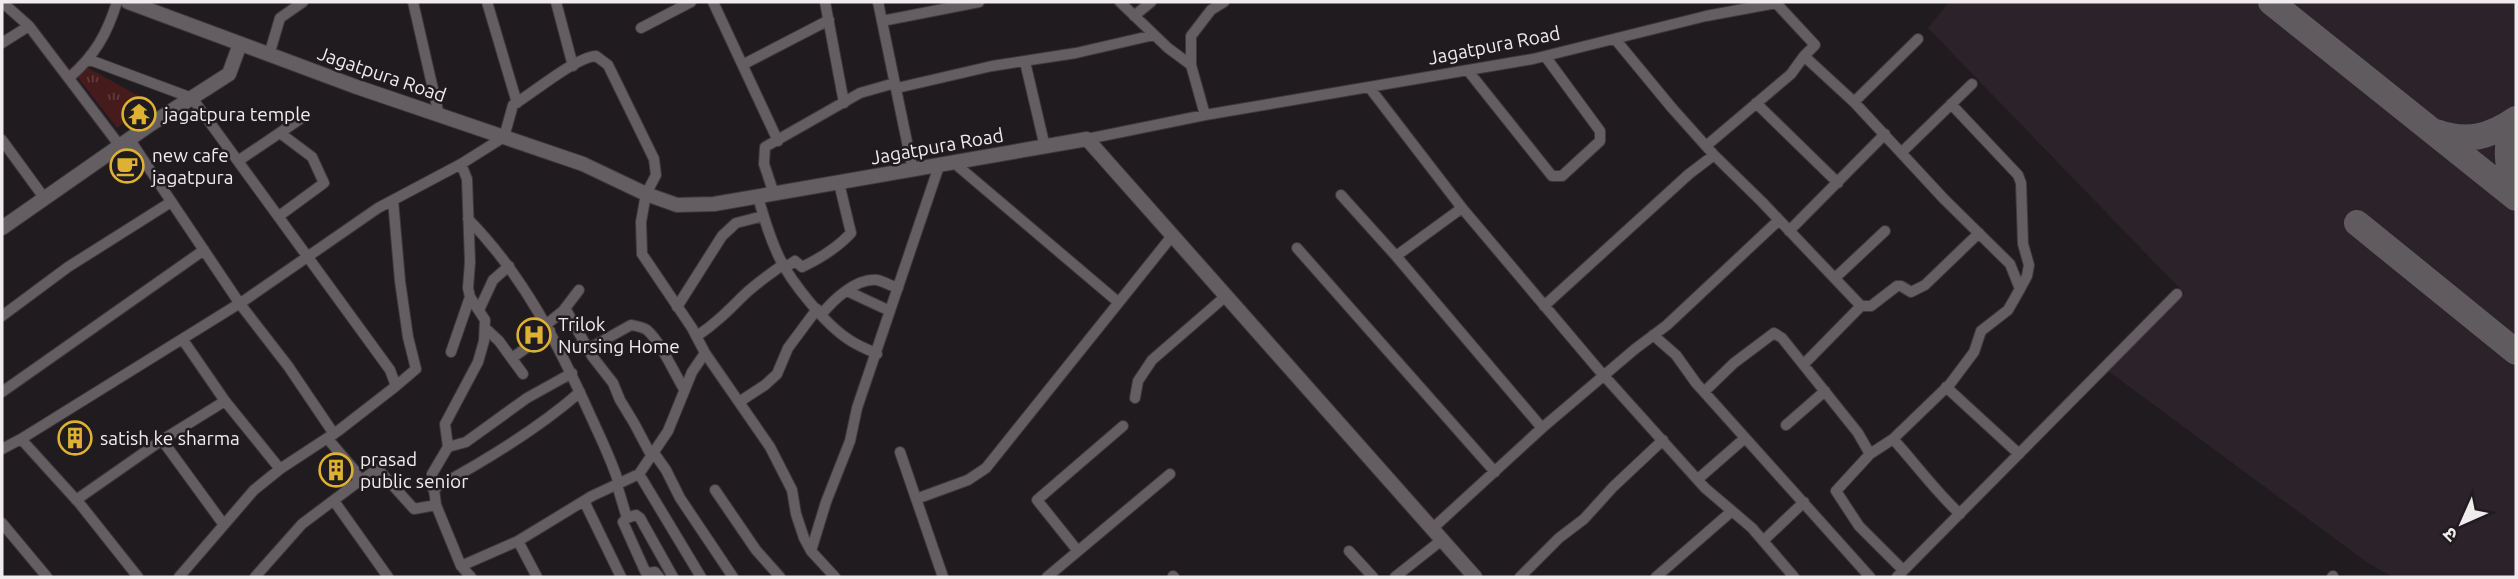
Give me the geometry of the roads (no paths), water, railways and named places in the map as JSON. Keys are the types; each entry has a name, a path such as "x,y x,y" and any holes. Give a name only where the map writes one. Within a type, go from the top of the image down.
{"street":[{"path":"2,2 29,26 171,202 240,304 288,366 356,472 358,482"},
{"path":"70,77 90,60 111,21 117,2"},
{"name":"Jagatpura Road","path":"128,2 269,55 583,164 646,194 677,205 713,204 913,171 1205,115 1369,86 1469,72 1545,57 1706,16 1776,3"},
{"path":"269,55 280,18 303,2"},
{"path":"414,2 439,115"},
{"path":"487,2 517,103"},
{"path":"556,2 573,66"},
{"path":"661,2 669,12"},
{"path":"641,28 691,2"},
{"path":"713,2 778,141"},
{"path":"825,2 844,103"},
{"path":"878,2 913,171"},
{"path":"883,21 979,2"},
{"path":"1120,2 1154,35 1191,65"},
{"path":"1134,16 1150,2"},
{"path":"1205,115 1191,65 1191,36 1211,10 1224,2"},
{"path":"1706,146 1791,74 1815,45 1776,3"},
{"path":"744,64 829,20"},
{"path":"2,43 29,26"},
{"path":"774,194 764,164 765,147 860,93 1154,35"},
{"path":"1615,39 1714,155 1861,306"},
{"path":"1854,102 1918,39"},
{"path":"2,228 229,74 240,44"},
{"path":"2,449 240,304 393,200 461,164 504,137 513,105 592,56 601,58 608,65 654,159 656,175 646,194 641,222 642,254 705,353 770,447 792,490 796,514 811,551 828,575"},
{"path":"1804,56 1854,102 1944,199 2010,264 2020,289"},
{"path":"1469,72 1552,176 1562,176 1600,141 1600,131 1545,57"},
{"path":"90,60 192,98 390,370 396,386"},
{"path":"1025,62 1045,146"},
{"path":"1902,152 1972,84"},
{"path":"1369,86 1462,208 1544,306 1698,479 1763,541 1793,577"},
{"path":"1756,103 1838,183"},
{"path":"1951,104 2018,175 2021,183 2023,244 2029,265 2027,276 2008,310 1981,331 1974,352 1946,387 1893,439 1870,454 1836,491 1859,526 1900,574 2176,295"},
{"path":"238,161 306,115"},
{"path":"279,216 324,183 312,157 280,133"},
{"path":"1789,231 1885,134"},
{"path":"1087,139 1475,577"},
{"path":"2,140 45,199"},
{"path":"1544,306 1689,174 1714,155"},
{"path":"452,352 470,297 467,179 461,164"},
{"path":"811,551 826,502 850,441 857,408 898,288 946,164 1118,302"},
{"path":"696,336 720,319 744,295 785,266 795,261 802,267 816,261 831,252 851,233 839,183"},
{"path":"1340,195 1396,256 1542,428"},
{"path":"758,197 763,216 785,266 819,312 848,339 877,354"},
{"path":"178,577 254,490 280,469 331,436 416,369 402,295 393,200"},
{"path":"2,316 68,267 171,202"},
{"path":"1396,256 1462,208"},
{"path":"677,307 722,236 736,223 763,216"},
{"path":"468,219 495,246 548,327 610,458 627,518"},
{"path":"1433,528 1542,428 1697,298 1779,220"},
{"path":"1835,278 1885,231"},
{"path":"1804,364 1861,306 1871,306 1897,286 1911,292 1925,285 1979,233"},
{"path":"916,499 968,480 986,468 1172,236"},
{"path":"1297,248 1495,472"},
{"path":"2,391 204,250"},
{"path":"479,310 493,281 509,266"},
{"path":"739,402 777,374 788,348 819,312 834,300 861,283 875,280 898,288"},
{"path":"512,358 548,327 579,290"},
{"path":"847,291 890,311"},
{"path":"1135,398 1139,382 1152,360 1227,295"},
{"path":"449,447 445,424 478,362 485,328 485,320 470,297"},
{"path":"565,309 588,349 613,383 620,400 653,455 672,480 680,498 733,577"},
{"path":"588,349 631,325 647,330 684,389"},
{"path":"485,328 499,341 523,374"},
{"path":"1704,392 1734,363 1774,333 1804,364 1858,433 1870,454"},
{"path":"1653,335 1676,355 1704,392 1870,577"},
{"path":"183,340 225,401 280,469"},
{"path":"572,373 527,398 466,442 449,447 432,474 436,505 464,573 584,500 639,474 676,415 684,389 705,353"},
{"path":"1946,387 2019,454"},
{"path":"1786,425 1825,391"},
{"path":"433,489 558,412 580,392"},
{"path":"76,500 162,440 225,401"},
{"path":"1077,550 1037,500 1123,426"},
{"path":"1698,479 1745,438"},
{"path":"21,439 76,500 138,577"},
{"path":"1893,439 1913,460 1939,496 1960,514"},
{"path":"162,440 223,524"},
{"path":"1520,577 1559,538 1584,519 1613,487 1663,440"},
{"path":"900,452 943,577"},
{"path":"255,577 302,524 378,469 414,509 436,505"},
{"path":"639,474 701,577"},
{"path":"1047,577 1170,474"},
{"path":"715,490 756,550 780,577"},
{"path":"584,500 621,577"},
{"path":"334,501 385,577"},
{"path":"1763,541 1804,502"},
{"path":"1656,577 1732,511"},
{"path":"659,577 655,572 645,571 623,522 627,518 640,518 673,577"},
{"path":"2,523 43,576"},
{"path":"1395,577 1443,540"},
{"path":"518,541 537,577"},
{"path":"1349,551 1373,577"}],"place":[{"name":"jagatpura temple","path":"139,114"},
{"name":"new cafe jagatpura","path":"127,166"},
{"name":"Trilok Nursing Home","path":"534,335"},
{"name":"satish ke sharma","path":"75,438"},
{"name":"prasad public senior","path":"336,470"}]}
